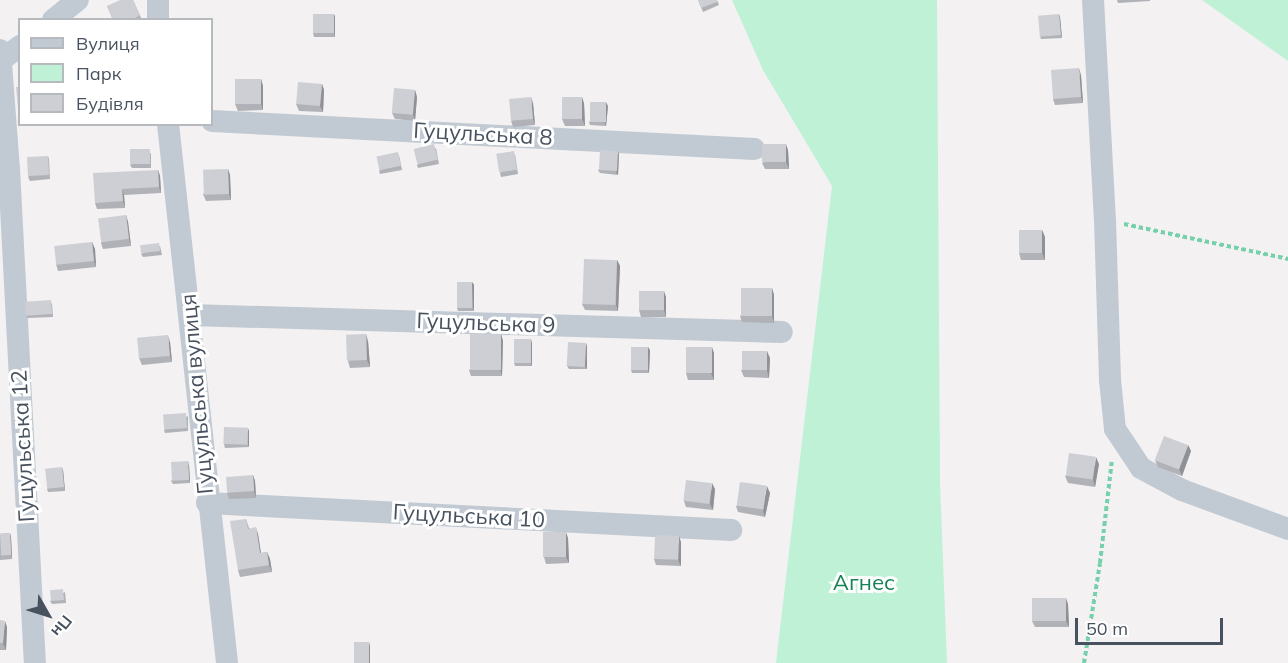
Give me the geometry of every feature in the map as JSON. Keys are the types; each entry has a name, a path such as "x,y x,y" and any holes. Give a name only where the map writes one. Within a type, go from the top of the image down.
{"street":[{"path":"56,18 78,0"},
{"path":"158,0 158,18"},
{"path":"1093,0 1105,220 1110,380 1115,429 1141,468 1182,490 1288,529"},
{"name":"Гуцульська 12","path":"5,54 35,663"},
{"name":"Гуцульська 8","path":"213,121 754,149"},
{"name":"Гуцульська вулиця","path":"168,126 226,663"},
{"name":"Гуцульська 9","path":"190,315 782,332"},
{"name":"Гуцульська 10","path":"207,503 731,530"}],"path":[{"path":"1105,220 1288,259"},
{"path":"1084,663 1100,563 1115,429"}],"green space":[{"name":"Агнес","path":"732,0 937,0 940,484 947,663 776,663 832,186 763,70"},
{"path":"1202,0 1288,0 1288,61"}],"building":[{"path":"120,0 133,0 140,15 135,18 112,18 107,6"},
{"path":"698,0 717,0 717,2 701,8"},
{"path":"313,14 334,14 334,33 313,33"},
{"path":"1059,14 1061,35 1040,37 1038,16"},
{"path":"1079,68 1081,97 1053,99 1051,70"},
{"path":"235,79 261,79 261,104 235,104"},
{"path":"298,82 322,84 320,106 296,104"},
{"path":"394,88 415,90 413,115 392,113"},
{"path":"531,97 533,119 511,121 509,99"},
{"path":"562,97 582,97 582,119 562,119"},
{"path":"590,102 606,102 606,122 590,122"},
{"path":"434,144 438,160 417,165 414,149"},
{"path":"762,144 786,144 786,162 762,162"},
{"path":"130,149 150,149 150,164 130,164"},
{"path":"600,150 618,151 617,171 599,170"},
{"path":"514,151 517,170 499,173 496,154"},
{"path":"398,152 401,166 379,170 376,157"},
{"path":"48,156 49,175 28,176 27,157"},
{"path":"228,169 229,194 204,195 203,170"},
{"path":"158,170 159,187 122,189 123,201 95,203 93,173"},
{"path":"126,215 129,239 101,242 98,218"},
{"path":"1019,230 1042,230 1042,253 1019,253"},
{"path":"92,242 94,261 56,265 54,246"},
{"path":"159,243 160,251 141,253 140,245"},
{"path":"584,259 617,260 615,305 582,304"},
{"path":"457,282 472,282 472,308 457,308"},
{"path":"741,288 772,288 772,316 741,316"},
{"path":"639,291 664,291 664,310 639,310"},
{"path":"51,300 52,314 26,316 25,302"},
{"path":"366,334 367,360 347,361 346,335"},
{"path":"470,334 501,334 501,370 470,370"},
{"path":"168,335 170,356 139,359 137,338"},
{"path":"514,339 531,339 531,363 514,363"},
{"path":"568,342 586,343 585,367 567,366"},
{"path":"631,347 648,347 648,370 631,370"},
{"path":"686,347 712,347 712,373 686,373"},
{"path":"742,351 767,351 767,370 742,370"},
{"path":"186,413 187,428 164,430 163,415"},
{"path":"224,427 248,428 247,445 223,444"},
{"path":"1164,436 1188,445 1179,470 1155,460"},
{"path":"1069,453 1096,457 1093,480 1066,476"},
{"path":"188,461 189,480 172,481 171,462"},
{"path":"62,467 64,487 47,489 45,469"},
{"path":"253,475 254,491 227,493 226,477"},
{"path":"686,480 712,483 709,504 683,501"},
{"path":"740,482 767,486 763,510 737,506"},
{"path":"246,519 248,529 256,527 260,553 267,552 269,565 238,570 230,521"},
{"path":"543,532 566,532 566,557 543,557"},
{"path":"10,533 11,555 1,555 0,534"},
{"path":"655,535 679,536 678,560 654,559"},
{"path":"63,589 64,600 51,601 50,590"},
{"path":"1032,598 1066,598 1066,621 1032,621"},
{"path":"0,620 5,621 3,643 0,643"},
{"path":"354,642 369,642 369,663 354,663"}]}
